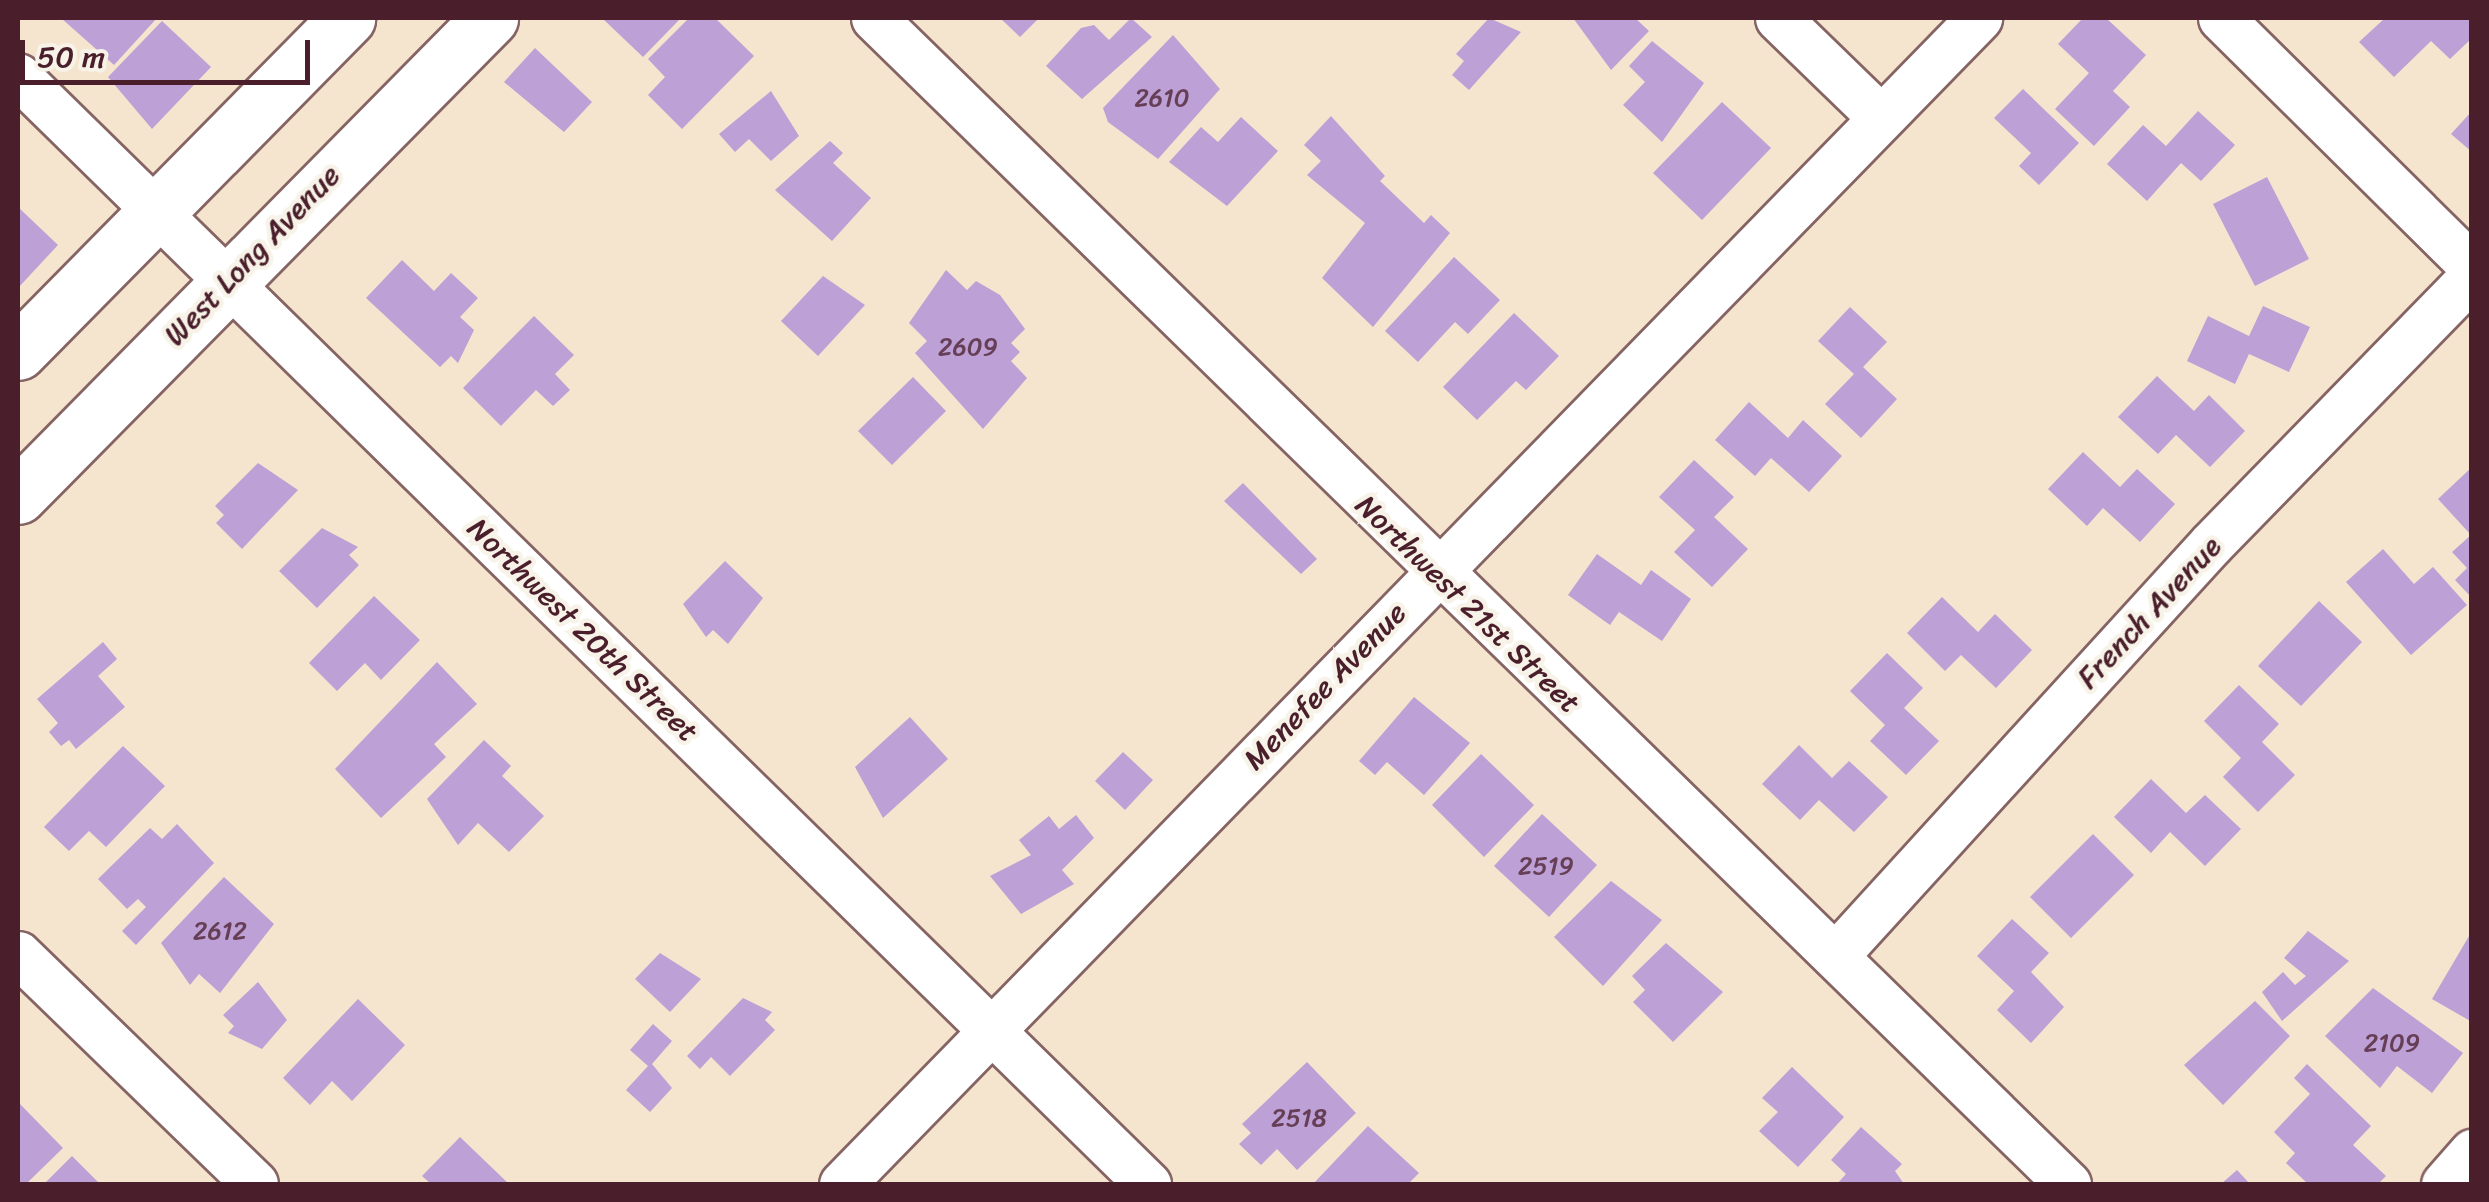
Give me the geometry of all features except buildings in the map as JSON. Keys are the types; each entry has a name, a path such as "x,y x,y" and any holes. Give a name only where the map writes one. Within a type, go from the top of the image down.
{"main road":[{"path":"18,352 347,18"},
{"name":"West Long Avenue","path":"18,496 490,18"}],"street":[{"name":"Northwest 21st Street","path":"874,18 1434,574 2068,1184"},
{"path":"1778,18 1877,114"},
{"name":"Menefee Avenue","path":"842,1184 1877,114 1979,18"},
{"path":"2222,18 2472,266"},
{"name":"Northwest 20th Street","path":"18,76 1148,1184"},
{"name":"French Avenue","path":"1834,956 2211,544 2472,277"},
{"path":"18,954 255,1184"},
{"path":"2444,1184 2472,1152"}]}
